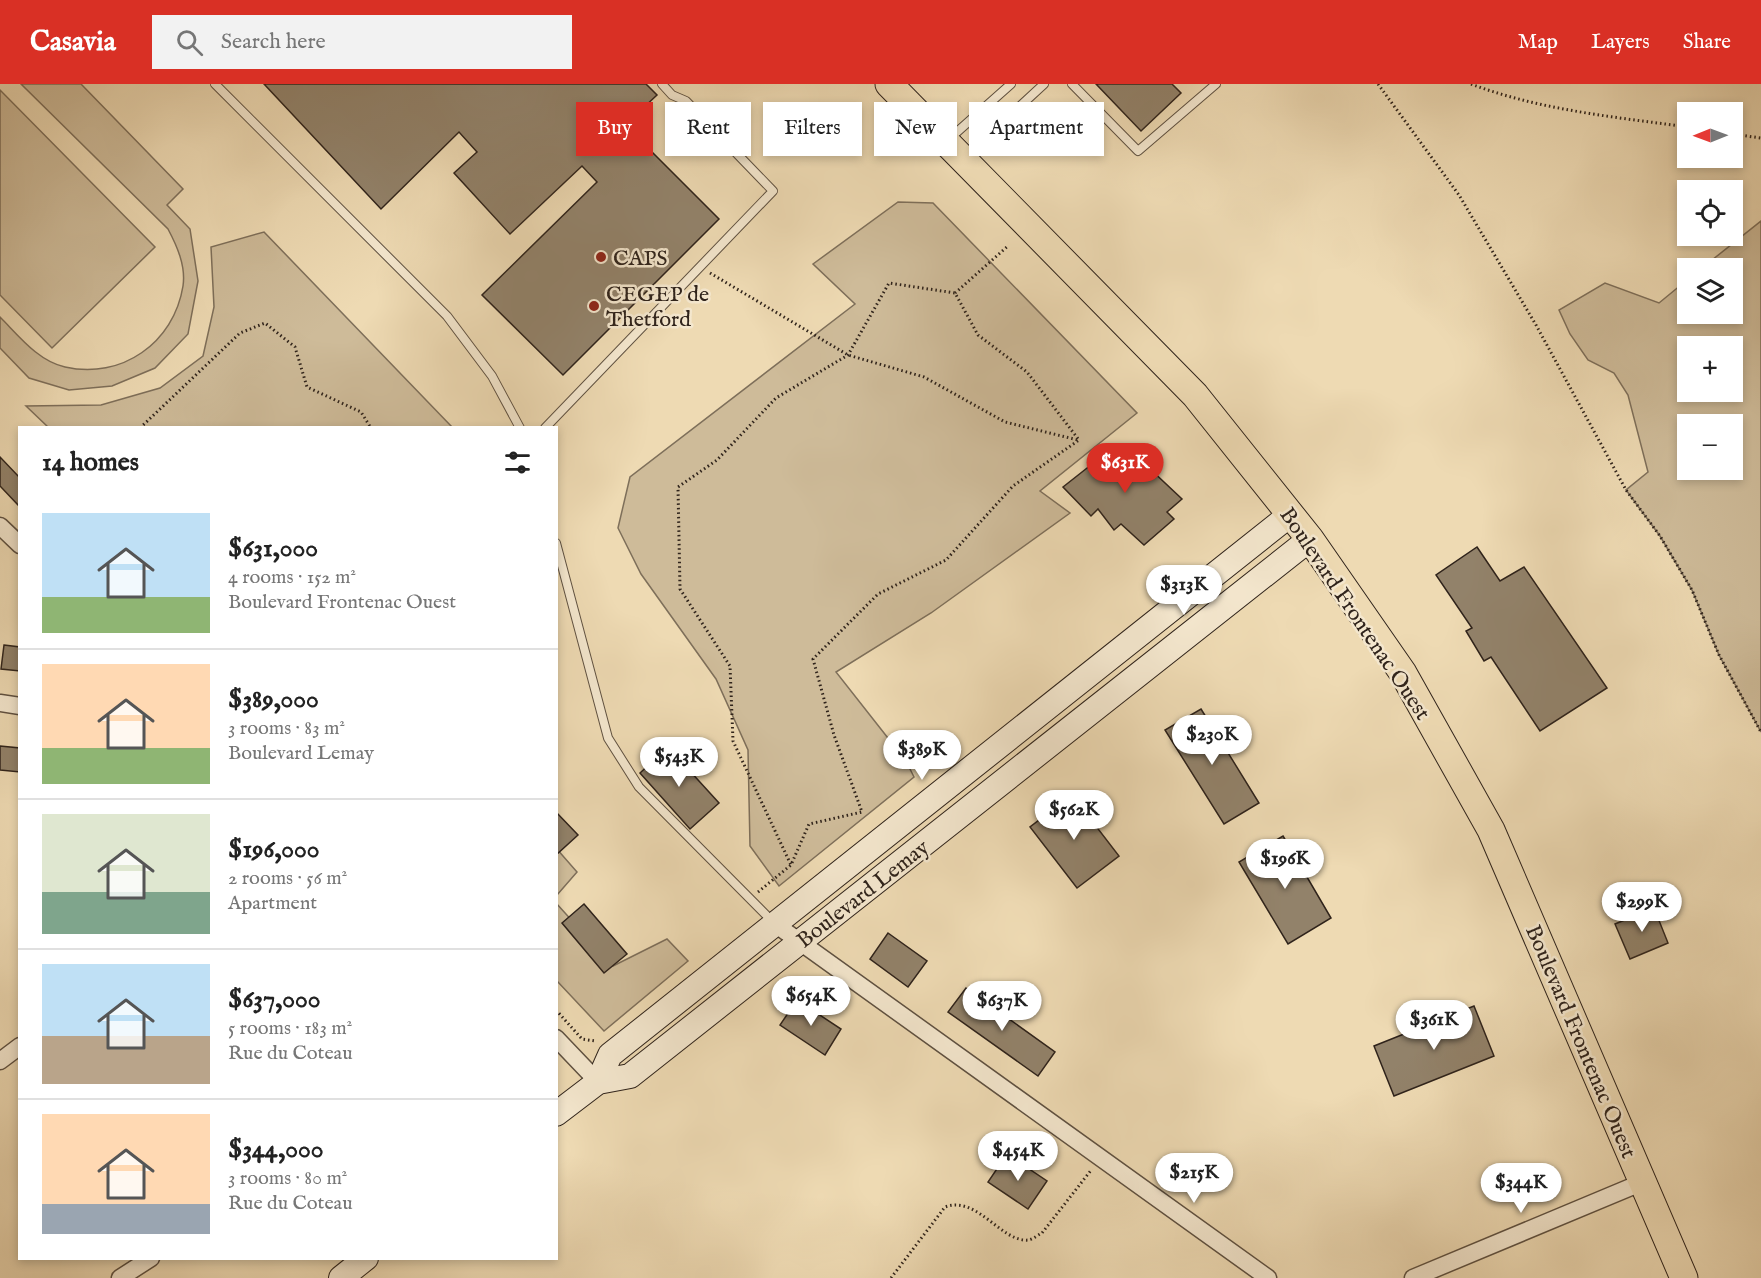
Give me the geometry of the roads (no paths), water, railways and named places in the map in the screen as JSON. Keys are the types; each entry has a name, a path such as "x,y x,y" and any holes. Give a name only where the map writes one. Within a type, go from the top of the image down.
{"main road":[{"name":"Boulevard Frontenac Ouest","path":"889,84 906,102"},
{"name":"Boulevard Frontenac Ouest","path":"957,154 1196,395 1310,538 1403,673 1491,830 1684,1278"}],"street":[{"name":"Boulevard Lemay","path":"598,1082 610,1056 1292,514"},
{"path":"0,526 18,543"},
{"name":"Boulevard Lemay","path":"558,1112 598,1082 630,1076 1310,538"},
{"path":"1158,620 1180,642"},
{"path":"0,703 18,706"},
{"path":"958,779 979,800"},
{"path":"775,924 1268,1278"},
{"path":"558,1040 598,1082"},
{"path":"0,1061 18,1048"},
{"path":"1413,1278 1643,1182"},
{"path":"120,1278 148,1260"},
{"path":"341,1278 364,1260"}],"lane":[{"path":"215,84 447,316 492,376 519,426"},
{"path":"547,426 773,190 686,100 672,95 662,84"},
{"path":"957,147 1011,84"},
{"path":"957,149 1044,84"},
{"path":"1072,84 1138,151 1216,84"},
{"path":"558,550 608,738 639,787 775,924"}],"place":[{"name":"CAPS","path":"601,257"},
{"name":"CEGEP de Thetford","path":"594,306"}]}
